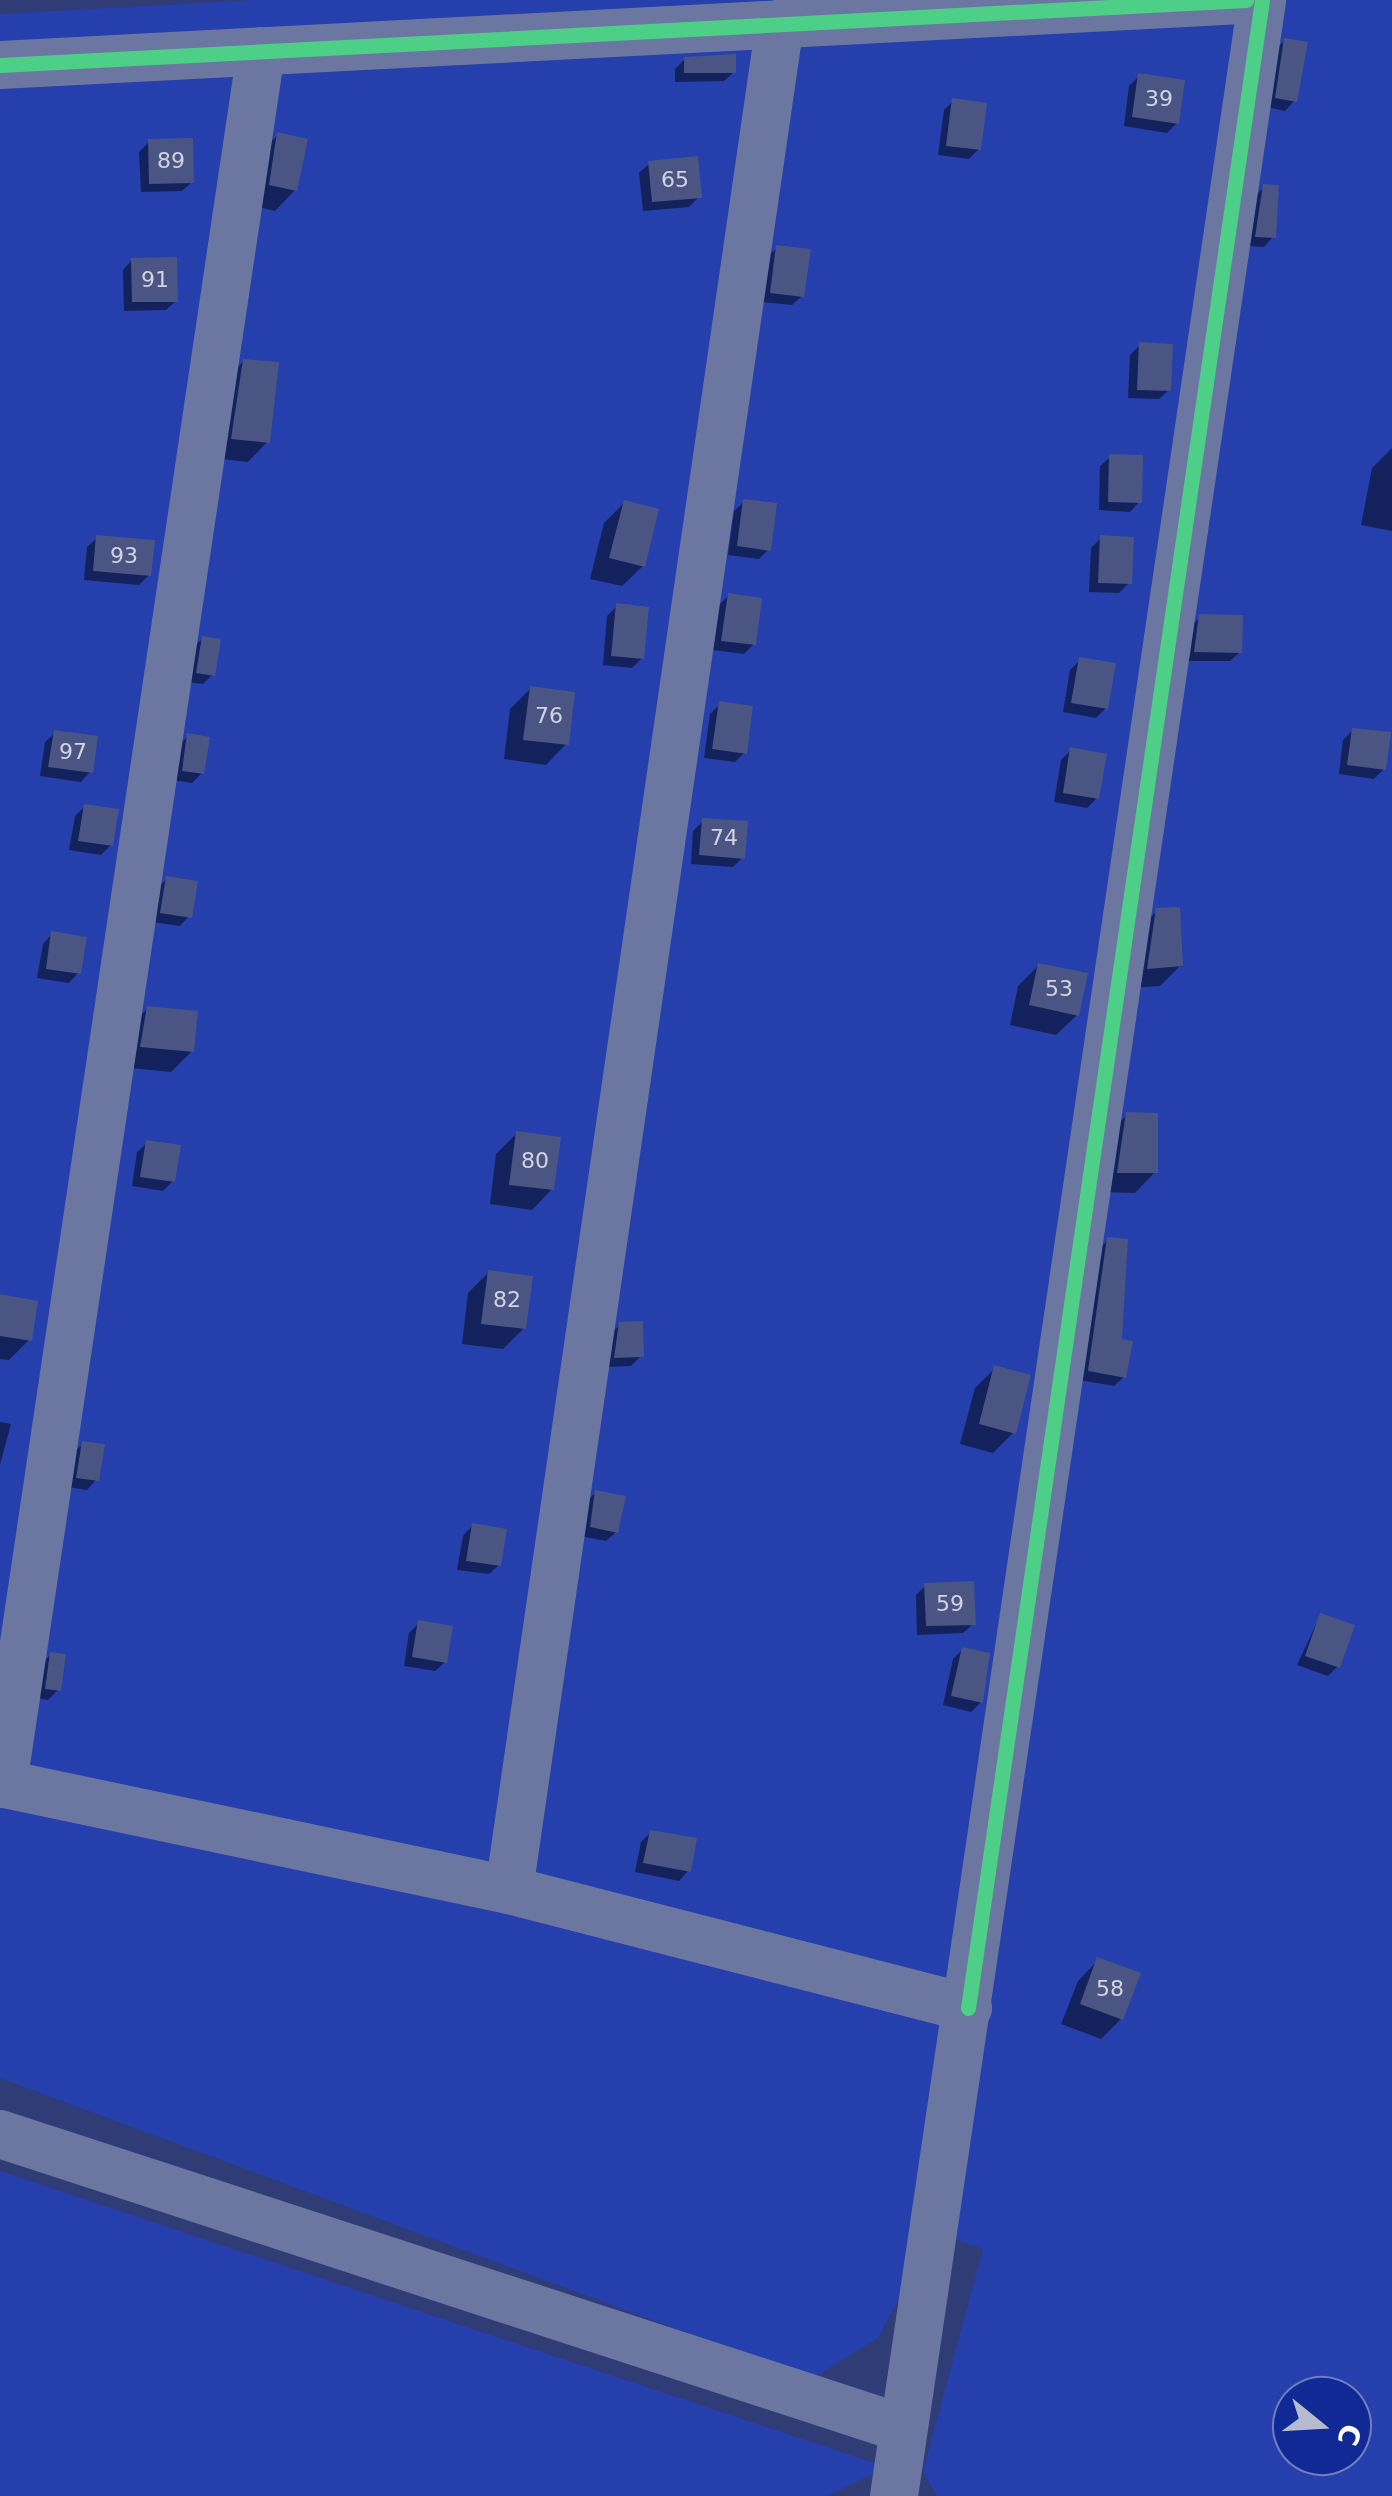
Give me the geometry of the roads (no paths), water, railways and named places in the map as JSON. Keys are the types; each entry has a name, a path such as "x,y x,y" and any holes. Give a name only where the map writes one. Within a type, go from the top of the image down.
{"street":[{"path":"0,65 1246,0"},
{"path":"894,2496 1262,0"},
{"path":"509,1890 780,24"},
{"path":"261,51 1,1784 509,1890 968,2008"},
{"path":"0,2134 901,2428"}]}
